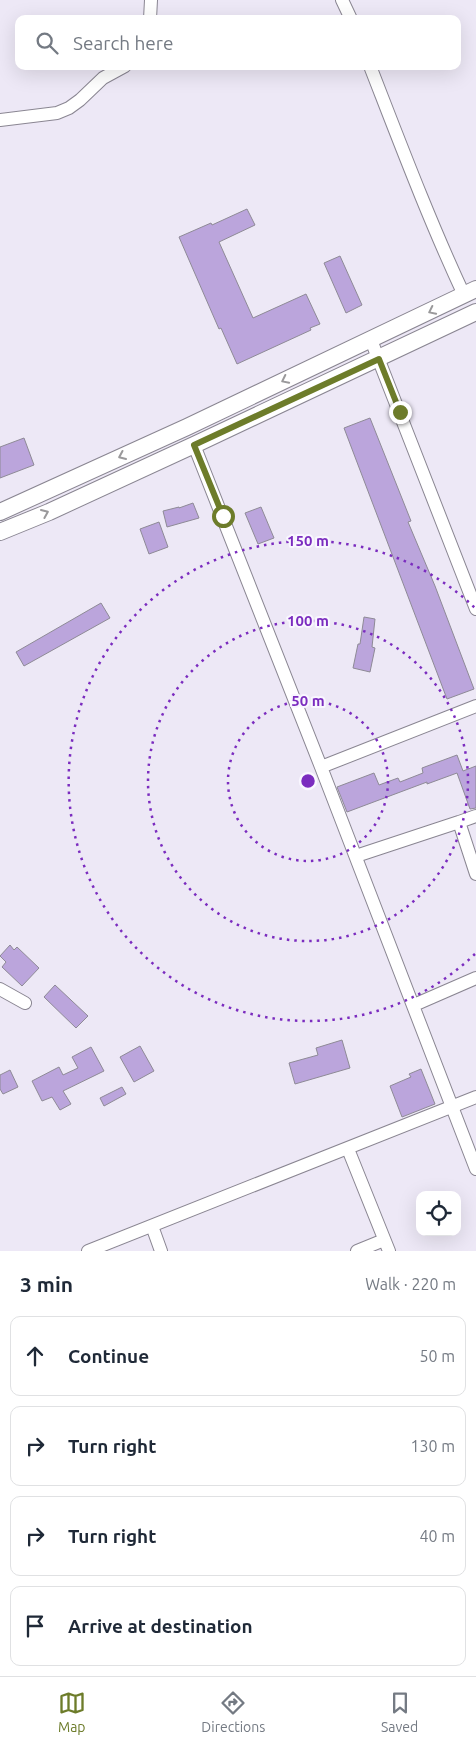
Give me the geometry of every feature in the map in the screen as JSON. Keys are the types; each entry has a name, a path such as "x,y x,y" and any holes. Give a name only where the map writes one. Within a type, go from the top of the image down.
{"main road":[{"path":"0,512 150,444 470,292"},
{"path":"0,532 49,512 194,445 476,312"},
{"path":"150,444 158,460"}],"street":[{"path":"150,15 152,0"},
{"path":"342,0 350,15"},
{"path":"0,120 57,113 80,100 103,78 118,70"},
{"path":"372,70 414,178 470,292"},
{"path":"371,340 476,610"},
{"path":"194,445 321,766 476,1169"},
{"path":"321,766 476,706"},
{"path":"356,856 476,816"},
{"path":"459,822 476,874"},
{"path":"414,1005 476,978"},
{"path":"0,988 25,1003"},
{"path":"88,1251 476,1097"},
{"path":"348,1149 386,1246 357,1251"},
{"path":"152,1226 161,1251"}],"building":[{"path":"247,209 255,225 219,242 253,318 306,294 320,324 237,364 221,328 219,329 179,237"},
{"path":"340,256 362,305 346,313 324,263"},
{"path":"370,418 411,521 408,522 435,586 474,689 447,699 344,428"},
{"path":"24,438 34,465 0,478 0,447"},
{"path":"193,503 199,518 167,527 163,511"},
{"path":"261,507 274,538 258,544 245,513"},
{"path":"159,522 168,547 149,554 140,529"},
{"path":"101,603 110,618 24,666 16,652"},
{"path":"364,617 375,619 372,647 375,648 370,672 353,668 358,644 360,644"},
{"path":"457,755 463,771 476,766 476,808 470,809 457,773 427,784 427,782 347,812 337,787 374,773 379,785 398,778 400,782 423,773 422,768"},
{"path":"10,945 14,950 17,947 39,968 22,986 2,967 6,962 0,956"},
{"path":"55,985 88,1016 76,1028 44,997"},
{"path":"342,1040 350,1068 295,1084 289,1063 318,1055 316,1048"},
{"path":"140,1046 154,1071 134,1082 120,1057"},
{"path":"91,1047 104,1071 63,1091 71,1104 60,1110 52,1097 42,1101 32,1081 59,1067 63,1075 78,1068 72,1057"},
{"path":"421,1069 435,1104 402,1117 390,1086 411,1077 409,1074"},
{"path":"10,1070 18,1087 3,1094 0,1089 0,1075"},
{"path":"122,1087 126,1094 104,1106 100,1098"}],"route":[{"path":"223,516 194,445 379,359 400,412"}]}
